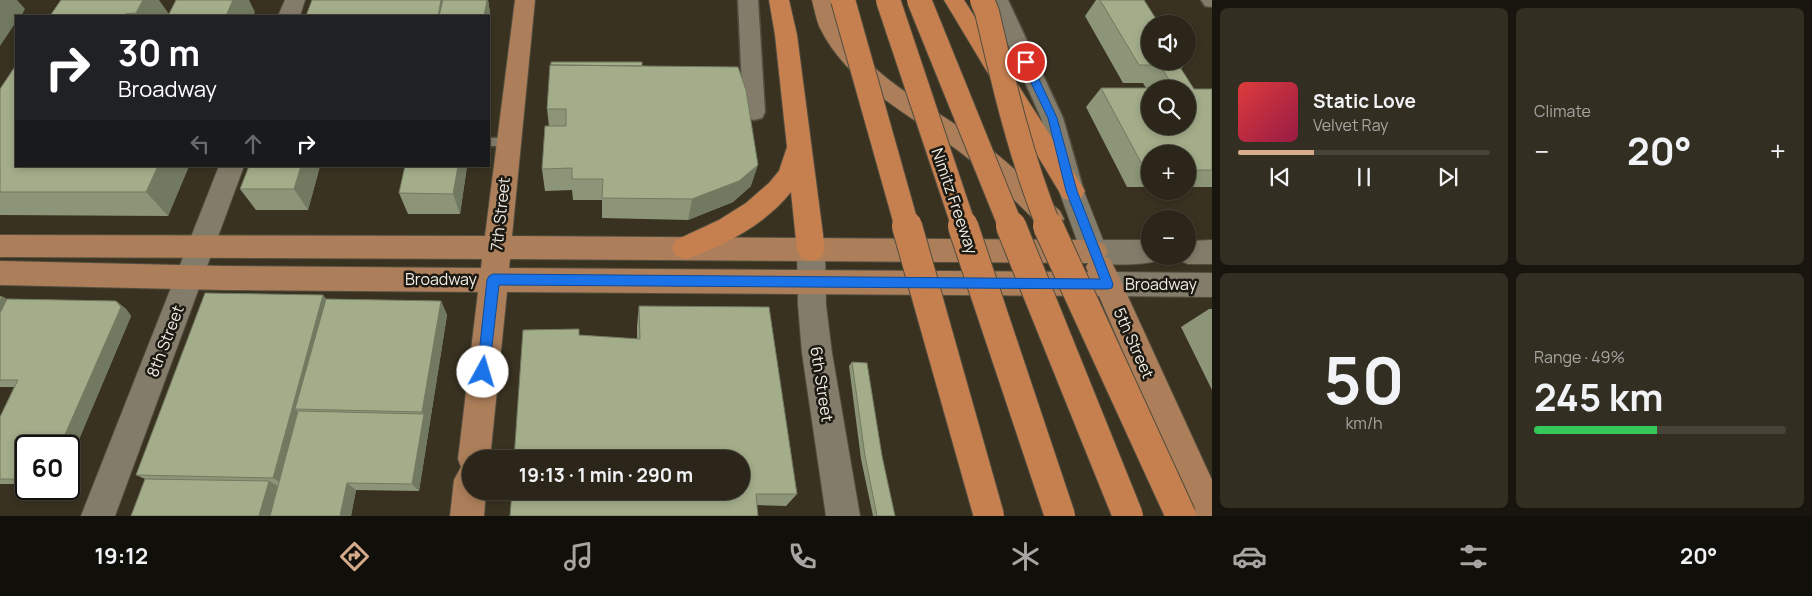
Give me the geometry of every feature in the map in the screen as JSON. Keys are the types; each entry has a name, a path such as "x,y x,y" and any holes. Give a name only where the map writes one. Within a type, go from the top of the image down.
{"highway":[{"path":"779,0 786,35 811,250"},
{"path":"843,0 989,516"},
{"name":"Nimitz Freeway","path":"888,0 1060,516"},
{"path":"919,0 1128,516"},
{"path":"964,2 1072,191"},
{"path":"964,2 987,12 1007,97 1032,186 1057,248 1180,516"},
{"path":"686,248 728,229 768,198 789,177 799,147"}],"main road":[{"path":"288,15 295,0"},
{"name":"7th Street","path":"475,450 497,248 499,142 525,0"},
{"path":"822,0 830,26 842,46 859,66 883,86 996,166 1057,225 1094,252"},
{"name":"8th Street","path":"98,516 232,167"},
{"name":"5th Street","path":"1072,191 1094,252 1211,516"},
{"name":"Broadway","path":"0,246 686,248 1141,252"},
{"name":"6th Street","path":"811,250 812,305 817,353 843,516"},
{"name":"Broadway","path":"1196,252 1212,252"},
{"name":"Broadway","path":"0,274 190,278 1212,285"},
{"path":"467,516 469,500"}],"street":[{"path":"748,0 754,112"},
{"name":"5th Street","path":"998,0 1052,118 1072,191"}],"building":[{"path":"61,0 143,0 136,13 124,15 51,15"},
{"path":"176,0 233,0 226,15 168,15"},
{"path":"312,0 441,0 438,15 306,15"},
{"path":"443,0 487,0 484,15 439,15"},
{"path":"1100,0 1144,0 1153,15 1141,15 1141,65 1139,65"},
{"path":"551,62 642,62 642,66 551,65"},
{"path":"550,65 738,67 746,90 758,165 739,181 692,199 602,198 603,179 572,179 572,168 542,169 545,126 566,126 566,109 547,109"},
{"path":"15,66 15,167 158,167 146,192 0,192 0,89"},
{"path":"1163,70 1182,70 1188,80 1169,80"},
{"path":"1101,88 1141,88 1141,135 1196,135 1196,89 1212,89 1212,170 1196,170 1196,145 1141,145 1141,163"},
{"path":"249,167 301,167 294,189 240,189"},
{"path":"405,167 458,167 453,194 399,193"},
{"path":"205,293 323,295 273,478 136,475"},
{"path":"7,299 116,301 121,307 65,435 15,435 15,479 0,479 0,417 18,380 0,380 0,313"},
{"path":"326,299 441,301 422,412 295,409"},
{"path":"639,306 769,307 797,494 756,494 758,516 510,516 511,500 750,500 750,450 515,450 523,330 579,329 579,335 640,339"},
{"path":"852,362 867,363 882,456 895,516 877,516 865,456"},
{"path":"298,411 424,414 412,484 347,483 340,516 270,516"},
{"path":"145,479 269,481 259,516 131,516"}],"route":[{"path":"483,372 493,280 1108,284 1094,252 1072,191 1052,118 1026,62"}]}
